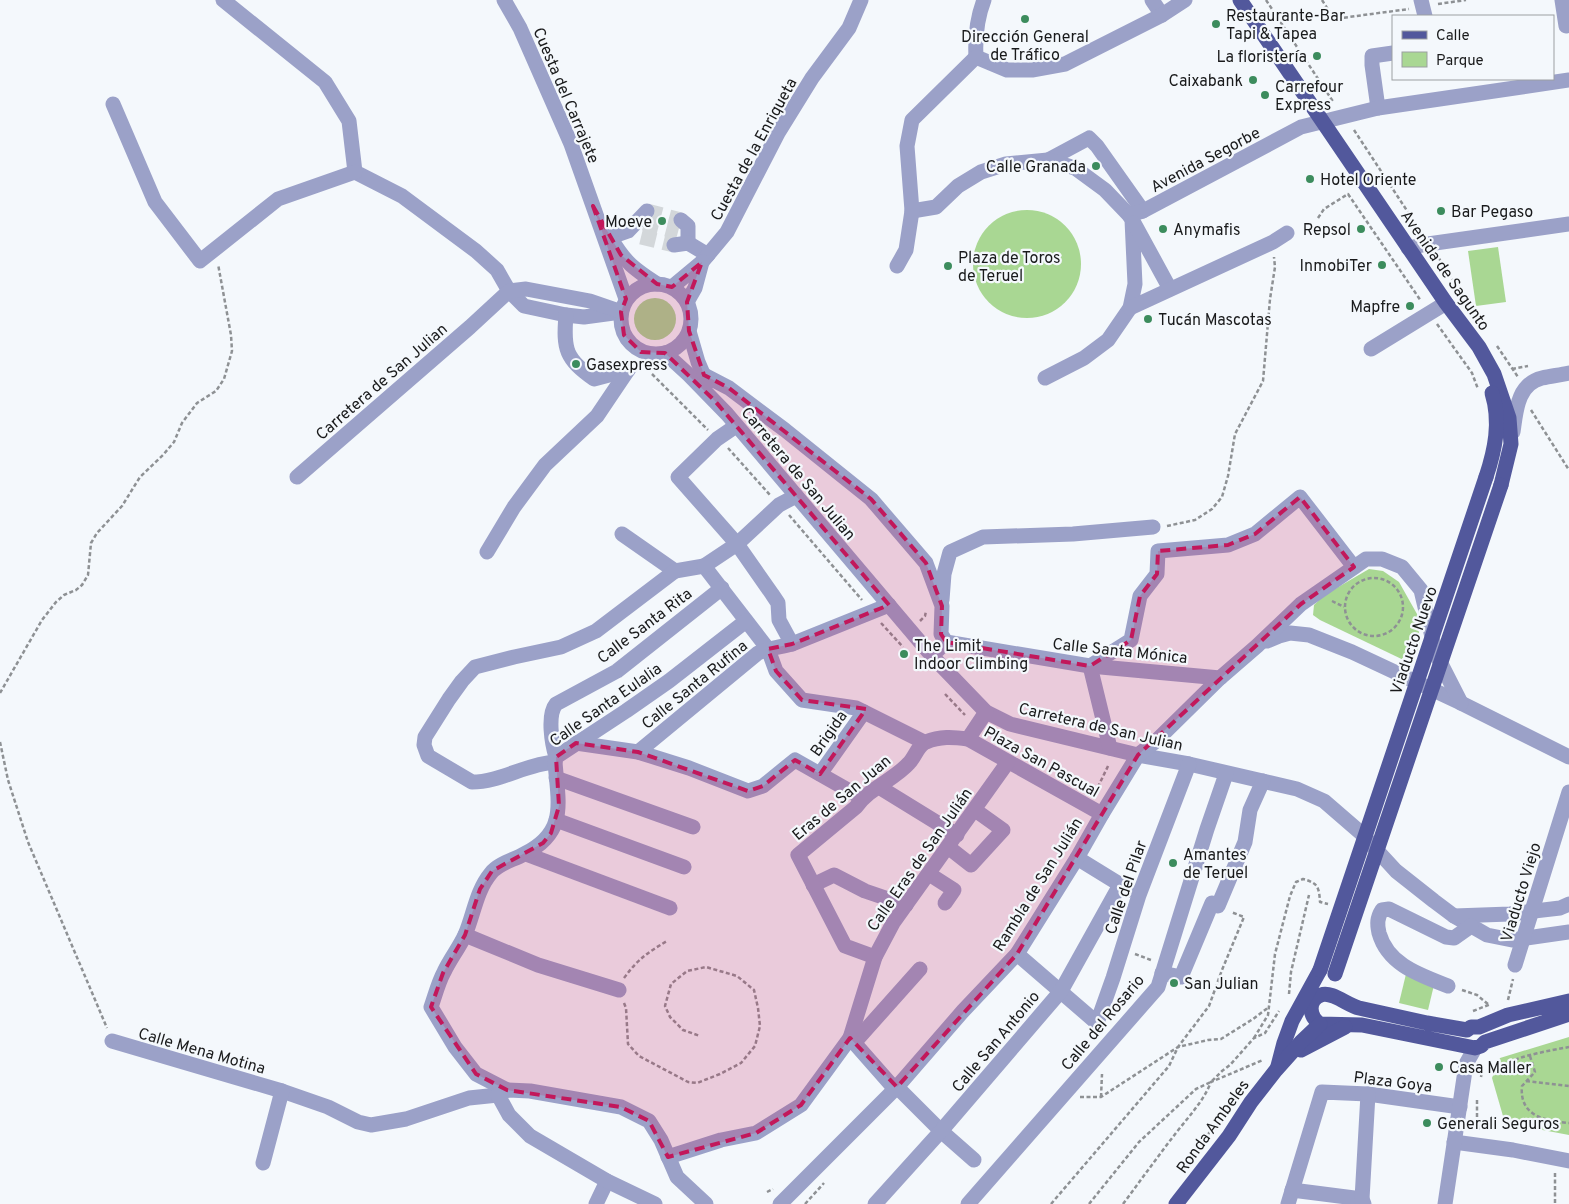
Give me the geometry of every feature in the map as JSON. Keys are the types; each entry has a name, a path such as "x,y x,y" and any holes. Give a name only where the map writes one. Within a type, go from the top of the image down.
{"main road":[{"name":"Avenida de Sagunto","path":"1240,0 1324,121 1408,248 1459,322 1479,347 1494,374 1509,418 1511,444"},
{"name":"Viaducto Nuevo","path":"1320,970 1486,478 1497,433 1496,405 1488,378 1459,322"},
{"name":"Viaducto Nuevo","path":"1335,974 1501,485 1511,444"},
{"name":"Ronda Ambeles","path":"1176,1204 1229,1136 1251,1102 1281,1062 1321,1021 1339,1019 1342,1014 1342,1004 1330,997 1320,970"},
{"name":"Ronda Ambeles","path":"1281,1062 1292,1021 1320,970"},
{"name":"Ronda Ambeles","path":"1330,997 1335,974"},
{"name":"Ronda Ambeles","path":"1321,1021 1312,1004 1330,997"},
{"path":"1330,997 1350,1006 1427,1023 1473,1029 1485,1033 1479,1048"},
{"path":"1473,1029 1508,1016 1569,1001"},
{"path":"1321,1021 1352,1024 1479,1048 1569,1014"},
{"name":"Ronda Ambeles","path":"1281,1062 1330,1034 1352,1024"}],"street":[{"path":"223,0 325,82 349,121 355,172"},
{"name":"Cuesta del Carrajete","path":"504,0 520,28 571,144 593,206 624,306"},
{"name":"Cuesta de la Enriqueta","path":"665,286 705,258 727,232 778,133 812,78 849,28 861,0"},
{"path":"897,266 906,250 912,211 908,183 907,146 912,120 976,57 975,40 984,0"},
{"path":"1152,0 1162,15"},
{"path":"976,57 1007,70 1032,70 1064,64 1162,15 1185,0"},
{"path":"1562,0 1563,27"},
{"path":"1378,108 1372,56 1392,53"},
{"name":"Avenida Segorbe","path":"1135,216 1302,128 1324,121 1378,108 1507,84 1569,80"},
{"path":"113,104 155,202 200,261 278,199 355,172 402,196 476,251 496,270 509,291 524,306 584,317 624,306"},
{"path":"1048,160 1089,138 1098,146 1135,216 1170,290"},
{"path":"912,211 936,207 958,186 981,172 1006,164 1048,160 1075,168 1105,190 1135,216 1135,284 1130,308 1108,340 1084,358 1045,378"},
{"name":"Cuesta del Carrajete","path":"593,206 621,255 634,269 665,286"},
{"path":"1408,248 1569,224"},
{"path":"611,238 640,225"},
{"path":"1130,308 1287,234"},
{"path":"680,235 705,258"},
{"name":"Cuesta de la Enriqueta","path":"687,302 695,288 705,258"},
{"path":"645,285 665,286 687,302 691,321 684,341 676,349 665,354 653,355 642,352 631,345 624,336 620,324 624,306 635,290 645,285"},
{"path":"509,291 526,289 624,306"},
{"name":"Carretera de San Julian","path":"297,477 509,291"},
{"path":"1371,349 1446,302"},
{"path":"566,315 564,341 570,358 582,370 594,379 628,370"},
{"name":"Carretera de San Julian","path":"689,331 698,362 715,401"},
{"path":"487,552 514,506 545,465 597,416 642,352"},
{"name":"Carretera de San Julian","path":"665,354 715,401 932,656 986,712 1010,724 1110,755 1138,755 1189,764 1297,789 1324,801 1361,832 1396,870 1454,916 1487,935 1512,940 1569,932"},
{"path":"1511,444 1518,402 1529,384 1540,378 1569,373"},
{"path":"704,375 729,388 871,499 926,562 942,606"},
{"path":"736,426 717,439 678,477 737,544 778,603 779,620 792,644"},
{"path":"622,534 675,571 704,566 737,544 779,505 796,496"},
{"path":"1110,755 1090,666 1130,640 1140,596 1157,574 1158,551 1228,545 1255,534 1300,497 1354,567"},
{"path":"932,656 946,642 941,634 942,606 944,574 950,552 983,537 1073,534 1153,527"},
{"path":"1257,646 1301,604 1354,567 1366,559 1382,559 1402,567 1421,590 1436,654 1462,703"},
{"path":"704,566 768,649 776,671 802,700 856,708 924,742 946,736 968,739"},
{"name":"Calle Santa Eulalia","path":"675,571 596,631 561,648 475,667 449,699 425,737 424,745 428,756 472,782 494,779 555,760 576,743 626,712 669,681 746,621"},
{"name":"Calle Santa Rita","path":"555,760 551,738 553,709 556,704 617,671 722,588"},
{"path":"1301,604 1300,619 1309,635"},
{"name":"Calle Santa Rufina","path":"576,743 638,752 758,653 792,644 889,605"},
{"path":"1257,646 1290,633 1309,635 1352,652 1462,703 1569,757"},
{"name":"Calle Santa Mónica","path":"946,642 1090,666 1220,678"},
{"name":"Rambla de San Julián","path":"780,1204 895,1087 1017,954 1138,755 1156,741 1220,678 1257,646"},
{"name":"Brigida","path":"820,774 864,712"},
{"name":"Plaza San Pascual","path":"986,712 968,739 1102,814"},
{"name":"Eras de San Juan","path":"875,957 845,946 798,855 856,807 862,798 910,763 924,742"},
{"path":"638,752 689,768 748,791 763,786 795,760 862,798"},
{"path":"555,760 559,806 551,833 543,843 526,854 492,871 480,889 465,935 443,973 431,1007 454,1047 476,1074 502,1092 508,1115 530,1136 607,1181 655,1204"},
{"name":"Calle Eras de San Julián","path":"668,1157 722,1140 756,1133 801,1105 852,1041 875,957 893,923 1008,762"},
{"name":"Calle del Pilar","path":"1061,991 1097,1023 1140,895 1189,764"},
{"name":"Calle del Rosario","path":"968,1204 1158,987 1226,774"},
{"path":"556,778 693,828"},
{"path":"1163,969 1182,976 1244,842 1250,810 1263,781"},
{"path":"879,787 952,841 971,865 1002,830 975,810"},
{"name":"Viaducto Viejo","path":"1515,965 1569,792"},
{"path":"556,820 684,867"},
{"path":"526,854 670,908"},
{"path":"1077,858 1120,885 1140,895"},
{"path":"929,874 954,890 945,903"},
{"path":"813,885 834,875 865,891 906,905"},
{"name":"Calle San Antonio","path":"875,1204 941,1131 1061,991 1120,885"},
{"path":"1454,916 1510,914 1560,908 1569,904"},
{"path":"1448,986 1413,972 1393,958 1384,946 1380,936 1377,926 1378,918 1382,910 1389,909 1446,937 1454,938 1471,926"},
{"path":"465,935 538,965 617,990"},
{"path":"1017,954 1061,991"},
{"path":"920,969 852,1041 895,1087 974,1160"},
{"name":"Calle Mena Motina","path":"112,1041 282,1092 328,1107 358,1122 371,1125 406,1119 469,1098 502,1092 530,1091 621,1107 650,1121 661,1140 677,1177 706,1204"},
{"path":"1445,1204 1466,1064 1479,1048"},
{"name":"Calle Mena Motina","path":"263,1163 282,1092"},
{"name":"Plaza Goya","path":"1290,1197 1322,1092 1368,1094 1460,1107"},
{"path":"1290,1197 1363,1202 1368,1094"},
{"path":"1454,1142 1514,1150 1569,1161"},
{"path":"596,1204 607,1181"}],"path":[{"path":"1266,0 1335,104"},
{"path":"1322,0 1334,19 1466,0"},
{"path":"1318,218 1324,209 1348,194 1429,313 1457,350 1472,373 1482,396"},
{"path":"1153,527 1172,526 1195,520 1212,509 1222,497 1228,476 1235,434 1263,381 1270,299 1275,267 1273,242"},
{"path":"0,694 42,620 56,602 82,585 88,574 91,543 97,533 122,506 140,477 174,442 182,423 197,403 216,391 224,379 232,351 216,249"},
{"path":"652,374 726,446 866,605"},
{"path":"1530,409 1569,470"},
{"path":"1380,578 1396,587 1401,595 1403,613 1395,628 1388,633 1379,636 1362,634 1355,630 1345,615 1346,598 1355,584 1363,580 1380,578"},
{"path":"1358,641 1362,634"},
{"path":"0,742 8,780 28,842 112,1041"},
{"path":"1093,797 1110,755"},
{"path":"1123,1204 1207,1093 1211,1082 1230,1065 1254,1038 1268,1015 1275,954 1290,896 1296,882 1303,879 1313,882 1319,889 1320,902"},
{"path":"1288,997 1291,972 1309,895"},
{"path":"1051,1204 1169,1066 1178,1047 1209,1006 1244,917"},
{"path":"667,941 635,963 617,990 626,1008 628,1044 639,1056 688,1082 697,1083 720,1074 741,1063 755,1046 760,1026 754,990 737,976 706,967 687,971 671,984 665,1006 670,1017 683,1030 700,1036"},
{"path":"1122,950 1163,969"},
{"name":"Viaducto Viejo","path":"1508,1002 1515,965"},
{"path":"1477,995 1489,1005"},
{"path":"1254,1038 1265,1033 1284,1004"},
{"path":"1472,1011 1498,1004"},
{"path":"1102,1076 1099,1097 1178,1047 1221,1039 1270,1006"},
{"path":"1479,1048 1479,1083"},
{"path":"1503,1065 1510,1061 1552,1050 1569,1048"},
{"path":"1530,1056 1535,1072 1522,1086 1521,1096 1528,1109 1540,1118 1552,1122 1569,1123"},
{"path":"1089,1204 1138,1142 1196,1090 1263,1060"},
{"path":"1526,1081 1569,1086"},
{"path":"1477,1099 1477,1124 1484,1134"},
{"path":"1555,1194 1555,1204"}],"highlighted area":[{"path":"593,206 621,255 657,284 672,287 702,262 687,302 689,331 704,375 729,388 871,499 926,563 942,606 941,634 946,642 1090,666 1131,640 1140,596 1157,574 1158,551 1228,545 1255,534 1300,497 1354,567 1301,604 1138,755 1017,954 897,1087 850,1038 801,1105 756,1133 668,1157 649,1121 621,1107 507,1090 476,1074 431,1007 443,973 465,935 480,889 492,871 543,843 551,833 559,806 556,757 576,743 638,752 748,791 763,786 795,760 820,774 866,709 802,700 776,671 768,649 792,644 889,605 715,401 665,353 641,352 624,335 621,312 626,299"}],"green space":[{"path":"1027,210 1048,214 1065,226 1077,243 1081,264 1077,285 1065,302 1048,314 1027,318 1006,314 989,302 977,285 973,264 977,243 989,226 1006,214"},
{"path":"1498,247 1506,302 1476,306 1468,251"},
{"path":"659,298 667,301 673,307 676,319 673,331 667,337 651,340 643,337 637,331 634,315 637,307 643,301"},
{"path":"1369,569 1383,571 1399,582 1417,614 1420,643 1412,664 1313,615 1314,605 1323,596"},
{"path":"1406,974 1434,985 1428,1010 1399,1003"},
{"path":"1569,1037 1569,1135 1505,1123 1492,1078 1500,1058"}],"tunnel":[{"path":"647,211 681,220"},
{"path":"644,223 678,232"},
{"path":"641,237 674,245"}],"place":[{"name":"Dirección General de Tráfico","path":"1025,19"},
{"name":"Restaurante-Bar Tapi & Tapea","path":"1216,24"},
{"name":"La floristería","path":"1317,56"},
{"name":"Caixabank","path":"1253,80"},
{"name":"Carrefour Express","path":"1265,95"},
{"name":"Calle Granada","path":"1096,166"},
{"name":"Hotel Oriente","path":"1310,179"},
{"name":"Bar Pegaso","path":"1441,211"},
{"name":"Moeve","path":"662,221"},
{"name":"Anymafis","path":"1163,229"},
{"name":"Repsol","path":"1361,229"},
{"name":"InmobiTer","path":"1382,265"},
{"name":"Plaza de Toros de Teruel","path":"948,266"},
{"name":"Mapfre","path":"1410,306"},
{"name":"Tucán Mascotas","path":"1148,319"},
{"name":"Gasexpress","path":"576,364"},
{"name":"The Limit Indoor Climbing","path":"904,654"},
{"name":"Amantes de Teruel","path":"1173,863"},
{"name":"San Julian","path":"1174,983"},
{"name":"Casa Maller","path":"1439,1067"},
{"name":"Generali Seguros","path":"1427,1123"}]}
